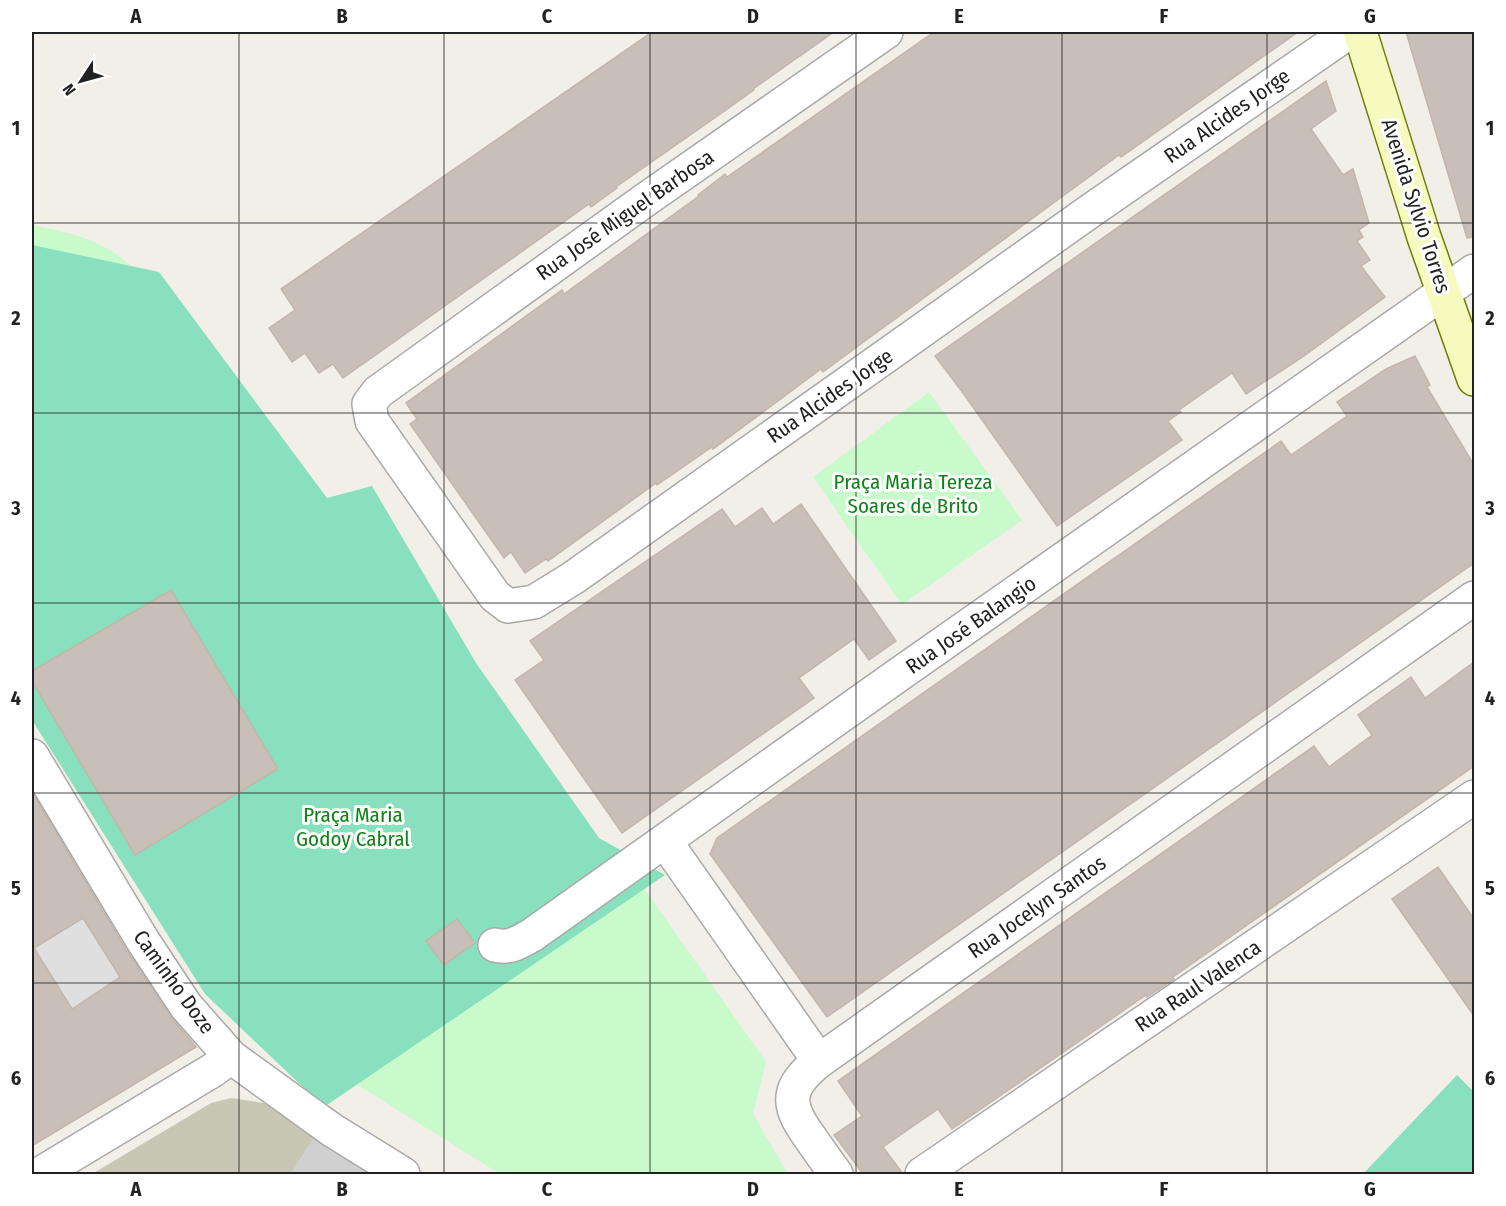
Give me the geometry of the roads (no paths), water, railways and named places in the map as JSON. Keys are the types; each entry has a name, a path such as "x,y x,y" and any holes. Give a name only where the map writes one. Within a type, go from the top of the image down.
{"street":[{"name":"Rua José Miguel Barbosa","path":"369,404 378,392 397,378 645,200 886,32"},
{"name":"Rua Alcides Jorge","path":"369,404 372,421 495,596 508,606 534,602 573,578 1093,209 1349,32"},
{"name":"Avenida Sylvio Torres","path":"1360,32 1424,237 1474,379"},
{"name":"Rua José Balangio","path":"495,945 513,946 532,936 1474,271"},
{"name":"Rua Jocelyn Santos","path":"836,1174 796,1119 792,1104 794,1090 805,1073 1474,598"},
{"name":"Caminho Doze","path":"32,756 143,941 186,1006 231,1057 306,1113 403,1174"},
{"name":"Rua Raul Valenca","path":"922,1174 1474,797"},
{"path":"665,841 819,1061"},
{"path":"40,1174 231,1057"}],"park label":[{"name":"Praça Maria Tereza Soares de Brito","path":"913,494"},
{"name":"Praça Maria Godoy Cabral","path":"353,827"}]}
